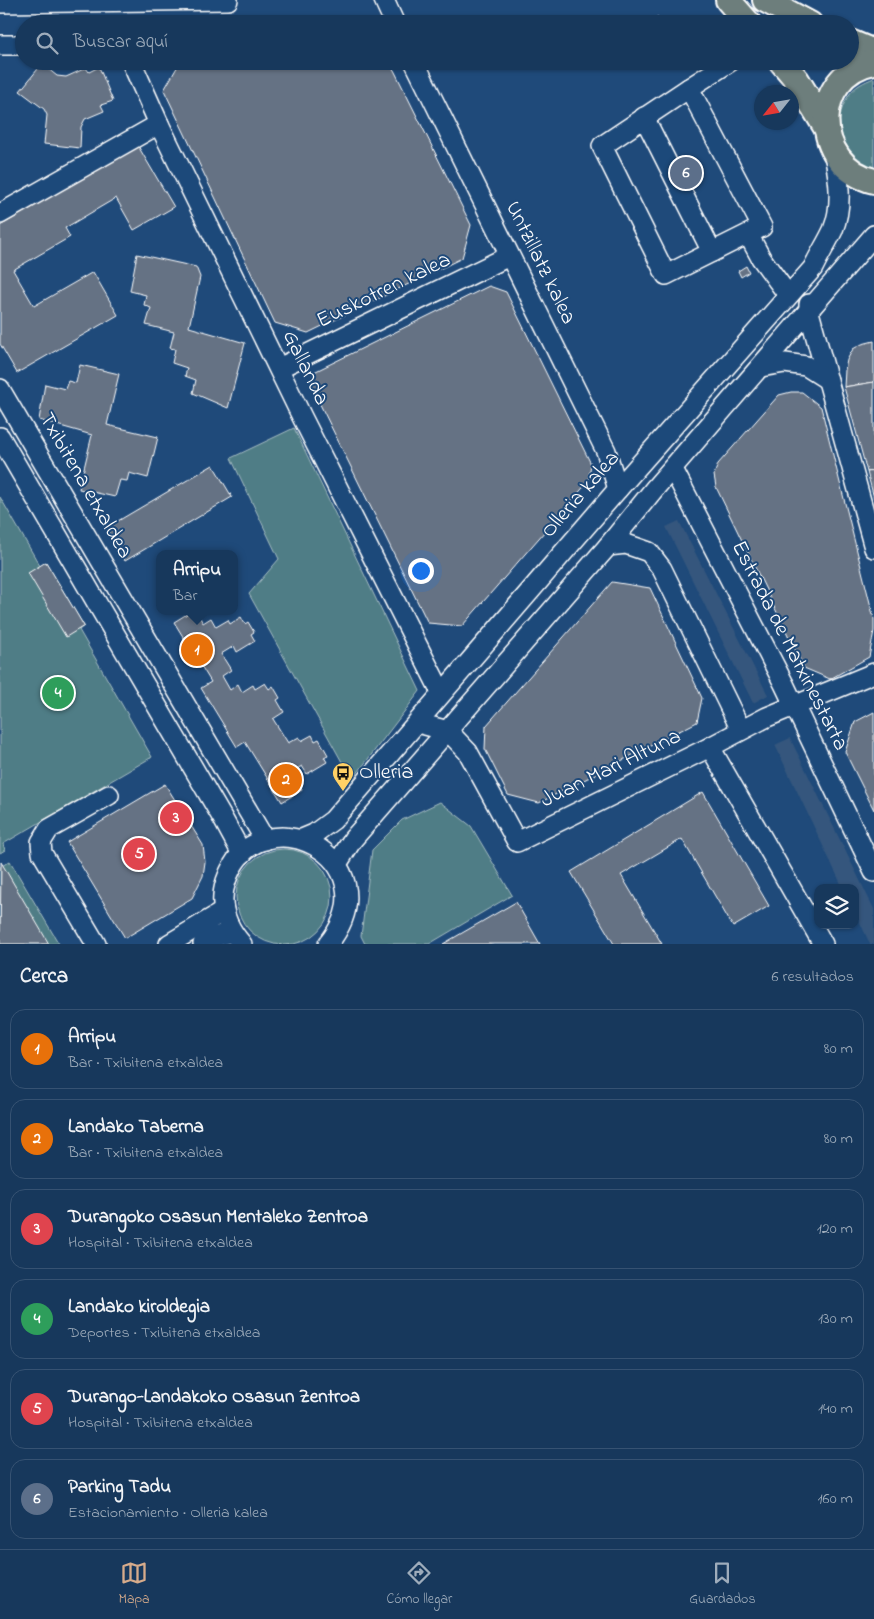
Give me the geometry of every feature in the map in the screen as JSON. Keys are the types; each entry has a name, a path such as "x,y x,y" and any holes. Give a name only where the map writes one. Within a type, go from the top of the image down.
{"main road":[{"path":"728,0 741,15"},
{"path":"765,0 793,15"},
{"path":"859,46 874,52"},
{"path":"859,67 874,62"},
{"path":"789,70 797,80 825,126 834,154 847,168 863,179 874,181"},
{"path":"825,126 828,105 837,85 852,70"}],"street":[{"path":"0,3 99,0 228,0"},
{"path":"384,0 391,15"},
{"path":"0,45 15,45"},
{"name":"Gallanda","path":"135,70 279,368 441,692"},
{"name":"Untzillatz kalea","path":"418,70 606,451 618,489"},
{"path":"688,88 762,227 666,275 602,146 644,117 688,88 717,70"},
{"path":"644,117 712,252"},
{"path":"0,214 160,124"},
{"name":"Olleria kalea","path":"302,839 314,834 333,820 418,723 441,692 812,268 833,230 838,209 839,183 834,154"},
{"path":"748,234 761,258 788,295"},
{"path":"336,864 353,839 608,546 874,235"},
{"name":"Euskotren kalea","path":"279,368 509,256"},
{"path":"812,268 809,312 874,548"},
{"path":"761,367 785,363 806,366 828,380"},
{"name":"Txibitena etxaldea","path":"0,388 265,840"},
{"path":"0,437 242,854"},
{"name":"Estrada de Matxinestarta","path":"673,468 794,705 874,872"},
{"path":"608,546 626,544 649,552 662,569 740,730"},
{"name":"Juan Mari Altuna","path":"448,731 468,752 517,842 710,747 740,730 794,705 874,673"},
{"path":"418,723 448,731"},
{"path":"710,747 823,944"},
{"path":"96,944 42,854 41,842 49,829 109,795"},
{"path":"237,938 224,911 223,890 230,870 242,854 253,846 265,840 284,837 302,839 327,853 336,864 344,880 347,897 345,915 339,931 328,944"},
{"path":"169,944 224,911"},
{"path":"203,944 218,936 237,938"}],"shaded area":[{"path":"679,521 768,695 753,703 666,527"},
{"path":"790,738 874,909 874,944 870,944 859,921 859,884 841,884 775,745"}],"green space":[{"path":"874,78 874,167 863,162 848,147 840,127 840,117 843,106 851,92"},
{"path":"294,428 420,691 352,780 249,594 279,559 231,458"},
{"path":"0,497 40,566 46,562 84,626 79,630 152,757 3,844 5,850 0,853"},
{"path":"440,802 471,826 512,895 429,944 365,944 361,936 372,850 402,820"},
{"path":"275,849 293,849 311,857 324,870 332,888 332,906 324,924 311,937 296,944 272,944 257,937 244,924 236,906 236,888 244,870 257,857"},
{"path":"10,861 59,944 0,944 0,867"}],"building":[{"path":"37,70 50,70 57,76 66,77 82,70 88,70 89,72 100,70 113,101 101,105 104,111 85,119 81,127 80,148 44,144 47,115 44,109 20,91"},
{"path":"176,70 394,70 471,225 462,258 308,333 275,323 164,90"},
{"path":"138,146 174,207 134,230 116,198 65,228 70,237 13,270 34,306 93,272 118,315 17,373 0,344 0,226"},
{"path":"137,254 196,267 200,277 189,327 245,343 228,408 193,393 196,380 185,376 187,368 172,363 175,349 170,348 174,332 146,325 151,308 144,305 146,295 130,291"},
{"path":"746,266 749,272 741,277 738,271"},
{"path":"489,286 506,292 591,464 588,482 462,626 428,623 311,386 314,372"},
{"path":"874,341 874,382 844,387 847,360 853,349"},
{"path":"80,365 119,374 107,425 158,437 148,478 129,473 127,481 120,480 115,497 79,489 92,435 39,420 45,384 65,389 68,381 76,383"},
{"path":"874,382 874,471 867,472 844,387"},
{"path":"802,392 821,407 874,619 874,631 869,657 830,679 804,668 716,487 714,475 718,464 779,395"},
{"path":"213,465 232,497 125,561 106,528"},
{"path":"874,471 874,498 867,472"},
{"path":"46,562 84,626 66,637 28,573"},
{"path":"612,582 650,588 702,698 697,722 539,803 508,795 485,749 486,726"},
{"path":"185,615 198,615 203,623 211,618 216,627 228,620 230,624 241,617 245,624 248,622 254,632 251,634 255,641 237,652 234,646 221,654 231,670 222,676 230,690 238,684 242,692 253,685 255,689 265,683 269,689 273,686 280,698 277,700 284,712 273,719 288,743 299,737 301,741 312,735 315,741 319,739 328,755 324,757 327,762 307,774 302,766 291,772 302,790 282,802 245,742 237,747 201,688 211,682 174,622"},
{"path":"874,712 874,810 845,752 855,722"},
{"path":"165,784 203,845 205,862 203,876 192,898 125,938 67,842"},
{"path":"703,792 769,906 733,927 682,839 621,875 662,944 614,944 571,872"},
{"path":"1,862 49,944 0,944"},
{"path":"516,902 540,944 443,944"}],"place":[{"name":"Parking Tadu","path":"686,173"},
{"name":"Arripu","path":"197,650"},
{"name":"Landako kiroldegia","path":"58,693"},
{"name":"Landako Taberna","path":"286,780"},
{"name":"Olleria","path":"343,792"},
{"name":"Durangoko Osasun Mentaleko Zentroa","path":"176,818"},
{"name":"Durango-Landakoko Osasun Zentroa","path":"139,854"}]}
